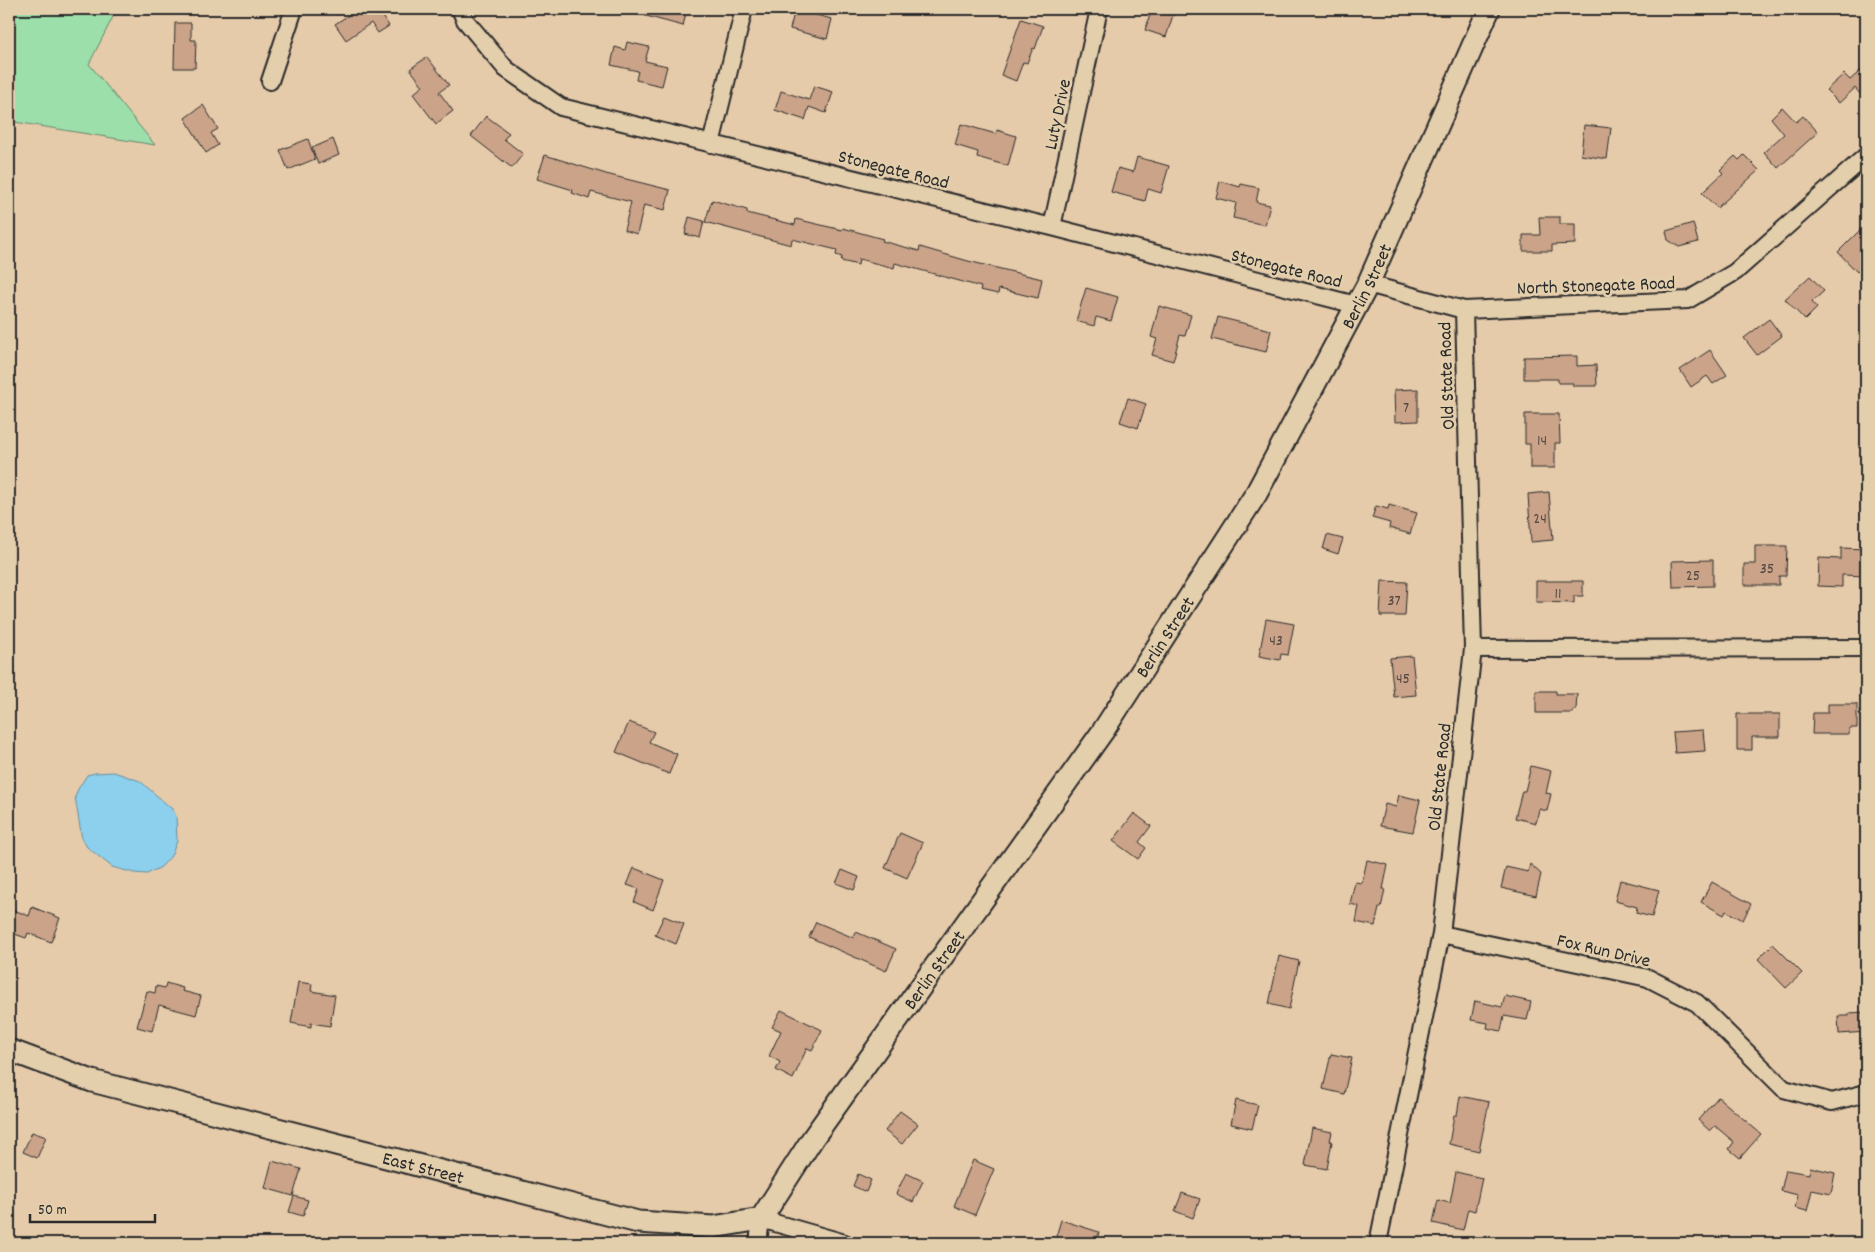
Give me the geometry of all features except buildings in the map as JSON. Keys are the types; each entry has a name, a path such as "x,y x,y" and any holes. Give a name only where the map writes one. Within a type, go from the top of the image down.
{"main road":[{"name":"Berlin Street","path":"762,1219 813,1138 1103,731 1256,494 1368,284 1489,9"},
{"name":"East Street","path":"9,1050 92,1081 638,1222 712,1227 762,1219"}],"street":[{"path":"270,81 294,9"},
{"name":"Stonegate Road","path":"460,9 466,20 506,69 562,107 1052,227 1356,305"},
{"path":"711,144 744,9"},
{"name":"Luty Drive","path":"1052,227 1100,9"},
{"name":"North Stonegate Road","path":"1368,284 1464,310 1688,300 1735,272 1866,156"},
{"name":"Old State Road","path":"1378,1243 1441,934 1473,650 1464,310"},
{"path":"1473,650 1866,648"},
{"name":"Fox Run Drive","path":"1441,934 1648,978 1697,1003 1784,1089 1832,1102 1866,1093"},
{"path":"758,1243 762,1219"},
{"name":"East Street","path":"762,1219 845,1243"}],"green space":[{"path":"9,9 117,9 89,64 155,145 9,121"}],"water":[{"path":"114,772 140,781 172,809 176,816 177,841 171,856 161,867 147,874 134,873 112,867 87,847 82,839 75,797 78,789 87,775"}]}
